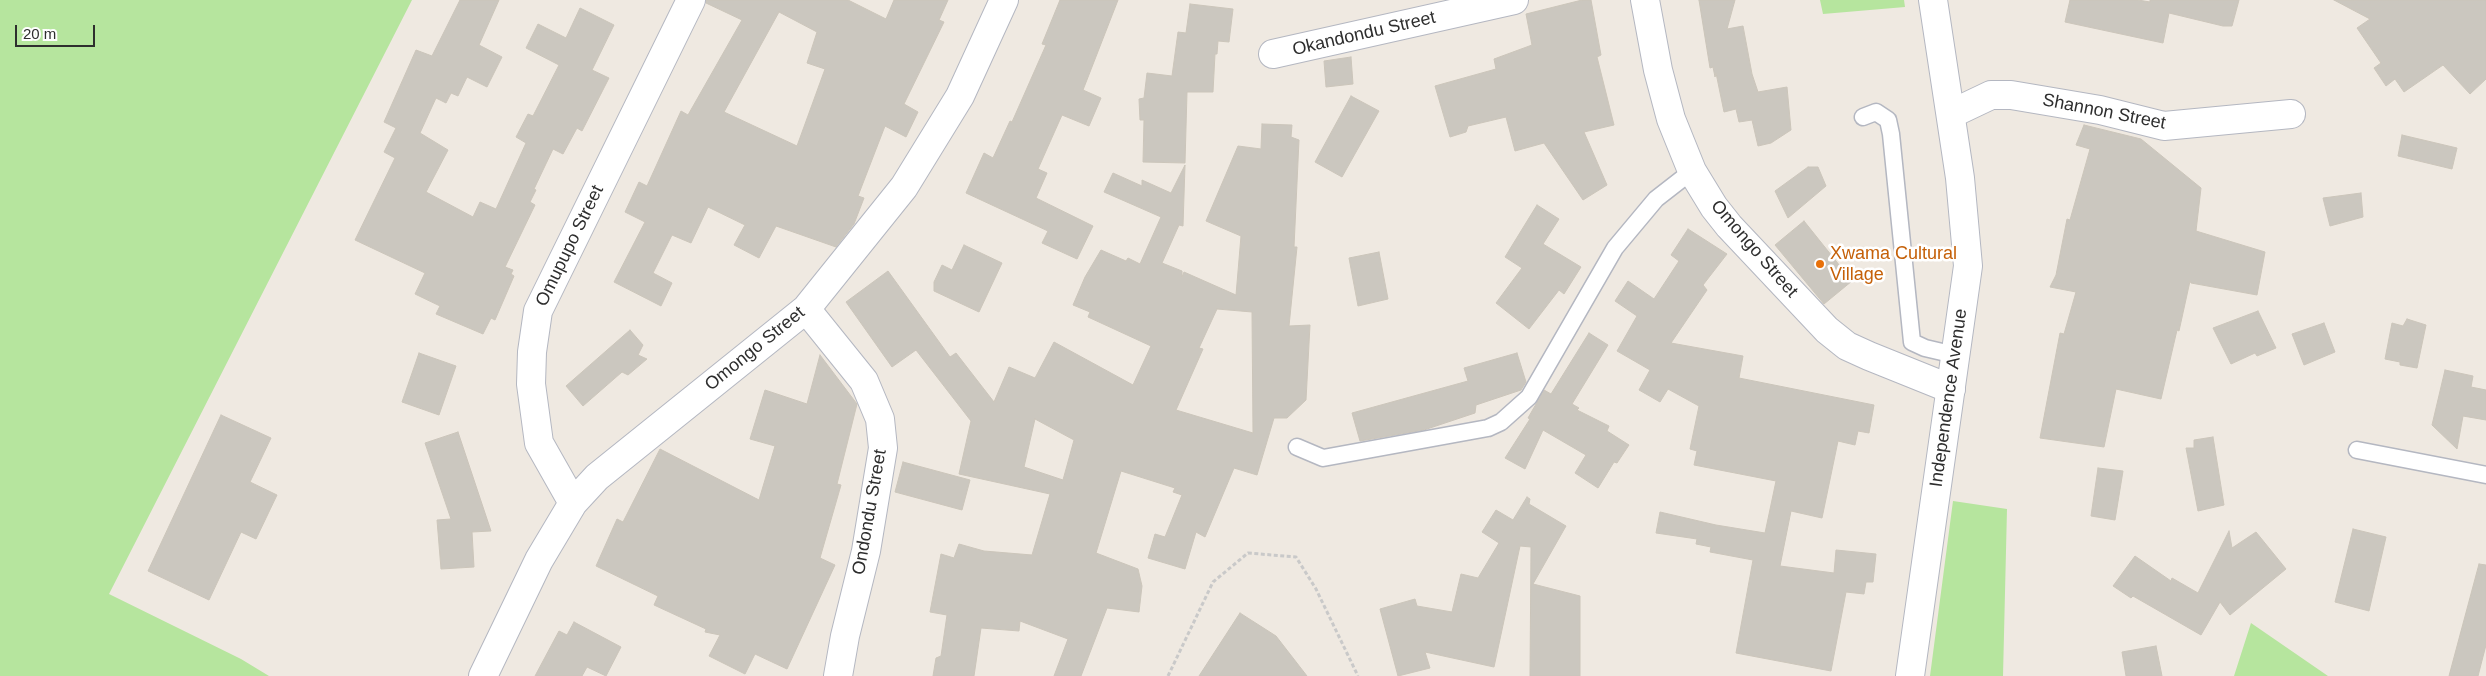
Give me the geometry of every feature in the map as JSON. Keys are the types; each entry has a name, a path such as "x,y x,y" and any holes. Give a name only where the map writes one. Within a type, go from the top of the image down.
{"street":[{"name":"Omupupo Street","path":"573,504 539,443 531,384 532,352 538,312 691,0"},
{"name":"Omongo Street","path":"483,676 539,560 573,504 597,477 806,309 904,187 938,132 976,63 1004,0"},
{"name":"Okandondu Street","path":"1273,54 1514,0"},
{"name":"Omongo Street","path":"1645,0 1658,70 1671,119 1692,171 1714,207 1729,226 1827,330 1848,346 1869,356 1951,389"},
{"name":"Independence Avenue","path":"1910,676 1968,266 1960,178 1933,0"},
{"name":"Shannon Street","path":"1950,114 1991,95 2024,96 2100,110 2164,126 2291,114"},
{"name":"Ondondu Street","path":"806,309 864,381 880,419 883,448 866,551 845,636 838,676"}],"lane":[{"path":"1864,117 1876,112 1888,120 1891,134 1912,342 1925,348 1955,355"},
{"path":"1297,447 1323,458 1488,428 1514,413 1529,397 1615,248 1656,199 1692,171"},
{"path":"2357,450 2486,475"}],"path":[{"path":"1168,676 1213,582 1248,553 1296,557 1316,589 1358,676"}],"green space":[{"path":"0,0 412,0 109,594 241,659 269,676 0,676"},
{"path":"1820,0 1904,0 1905,7 1823,14"},
{"path":"1953,501 2007,509 2003,676 1930,676"},
{"path":"2251,623 2328,676 2234,676"}],"building":[{"path":"460,0 499,0 479,45 502,57 487,87 467,77 458,96 451,93 446,103 436,98 420,133 448,150 426,192 473,217 480,202 496,209 526,143 516,137 528,114 533,116 559,65 526,48 538,24 566,38 580,8 614,25 592,70 609,78 582,131 577,128 563,154 553,149 534,189 536,190 530,202 535,205 505,267 513,270 511,274 514,276 495,320 491,318 483,334 436,314 440,306 415,294 425,273 355,240 395,158 384,152 396,128 384,122 416,50 432,56"},
{"path":"706,0 848,0 886,19 894,0 948,0 939,20 944,22 904,104 918,112 906,137 885,126 858,196 864,198 854,224 836,247 776,226 759,258 734,245 745,225 708,207 691,243 672,235 653,273 672,283 661,306 614,282 645,222 625,212 639,182 647,186 681,111 688,115 742,20 706,3","holes":["779,12 817,32 807,63 825,69 797,146 724,112"]},
{"path":"1060,0 1118,0 1083,90 1101,98 1089,126 1062,115 1038,169 1047,173 1036,198 1093,226 1077,259 1042,243 1048,231 966,193 984,153 993,158 1010,121 1012,122 1046,45 1042,44"},
{"path":"1582,0 1591,0 1601,55 1597,57 1614,125 1584,132 1607,185 1583,200 1544,143 1515,151 1506,117 1468,126 1466,132 1450,137 1435,86 1496,69 1494,59 1532,45 1526,14"},
{"path":"1699,0 1735,0 1727,29 1743,26 1752,74 1758,92 1787,87 1791,130 1771,143 1758,146 1752,120 1739,122 1736,109 1724,112 1716,73 1715,77 1713,67 1710,68"},
{"path":"2070,0 2138,0 2150,2 2150,0 2239,0 2232,26 2223,26 2169,13 2163,43 2065,22"},
{"path":"2334,0 2486,0 2486,79 2470,94 2443,65 2404,92 2395,79 2386,86 2374,68 2381,63 2357,28 2370,19"},
{"path":"1190,4 1233,9 1229,42 1218,41 1217,54 1215,54 1213,92 1187,92 1185,163 1143,162 1144,120 1140,120 1139,99 1144,98 1147,73 1172,76 1178,32 1186,33"},
{"path":"1351,57 1353,84 1326,87 1324,61"},
{"path":"1351,96 1379,111 1342,177 1315,162"},
{"path":"1262,124 1292,125 1291,137 1299,140 1294,247 1297,247 1289,326 1310,325 1306,400 1287,418 1274,418 1257,475 1234,468 1205,537 1196,532 1185,569 1148,558 1155,534 1165,537 1182,495 1173,492 1175,488 1121,471 1096,553 1138,569 1142,586 1139,612 1107,608 1081,676 1054,676 1068,639 1020,621 1019,631 981,628 974,676 933,676 936,658 941,656 947,615 930,612 941,554 954,558 959,544 984,551 1032,555 1050,494 959,474 971,421 916,350 892,367 846,302 888,271 950,357 956,353 994,402 1009,367 1035,378 1054,342 1133,385 1151,346 1088,317 1090,312 1073,305 1085,277 1101,250 1126,261 1128,258 1140,264 1161,217 1104,192 1113,173 1142,186 1142,180 1171,193 1185,165 1183,226 1179,225 1162,263 1182,271 1182,277 1184,272 1236,295 1241,236 1206,221 1238,146 1261,149","holes":["1217,309 1252,312 1253,433 1176,410 1203,349 1199,348","1035,419 1074,440 1063,480 1024,467"]},
{"path":"2084,125 2141,139 2201,188 2196,231 2265,252 2257,295 2191,283 2190,281 2161,399 2116,389 2104,447 2040,438 2060,333 2064,334 2076,292 2050,287 2056,275 2067,219 2070,220 2090,149 2076,145"},
{"path":"2402,135 2457,148 2452,169 2398,156"},
{"path":"1808,167 1818,167 1826,186 1788,218 1775,191"},
{"path":"2361,193 2363,217 2330,226 2323,198"},
{"path":"1537,205 1559,219 1543,244 1581,267 1564,294 1559,290 1529,329 1496,303 1522,268 1505,257"},
{"path":"1804,221 1852,281 1824,304 1775,245"},
{"path":"1688,229 1727,254 1703,285 1707,290 1671,343 1743,356 1739,378 1874,405 1869,433 1858,431 1855,445 1838,441 1822,518 1791,511 1780,566 1834,573 1836,550 1876,554 1873,582 1866,582 1864,594 1846,592 1831,671 1736,653 1753,560 1710,552 1711,547 1696,544 1697,539 1656,533 1660,512 1716,525 1765,533 1776,481 1694,465 1697,451 1690,449 1699,406 1668,389 1660,402 1639,390 1650,370 1617,351 1637,316 1615,301 1628,281 1654,299 1679,261 1671,255"},
{"path":"964,245 1002,263 979,312 934,291 934,282 942,265 952,270"},
{"path":"1379,252 1388,299 1358,306 1349,258"},
{"path":"2258,311 2276,348 2257,356 2255,353 2231,364 2213,328"},
{"path":"2407,319 2426,325 2417,368 2400,365 2400,362 2385,359 2392,323 2403,326"},
{"path":"2324,323 2335,352 2304,365 2292,334"},
{"path":"630,330 643,345 638,355 647,359 628,375 622,372 583,406 566,386"},
{"path":"1589,333 1608,345 1572,404 1579,408 1577,410 1609,426 1607,431 1629,445 1617,463 1614,462 1598,488 1575,473 1586,455 1543,430 1525,469 1505,458 1530,419 1528,418 1544,390 1551,394"},
{"path":"419,353 456,366 439,415 402,402"},
{"path":"1517,353 1526,382 1521,390 1476,405 1475,413 1424,430 1360,441 1352,413 1468,381 1464,368"},
{"path":"820,355 857,404 837,484 841,485 820,558 835,565 787,669 755,654 745,674 709,656 720,635 705,632 706,629 654,605 658,596 596,566 617,519 623,522 660,449 759,500 775,446 750,439 765,390 807,404"},
{"path":"2445,370 2473,376 2471,387 2486,390 2486,420 2463,416 2457,449 2432,425"},
{"path":"221,415 271,438 250,482 277,495 256,539 241,532 209,600 148,571"},
{"path":"458,432 491,531 472,532 474,567 441,569 437,520 451,519 425,443"},
{"path":"2213,437 2224,505 2198,511 2186,448 2194,448 2194,440"},
{"path":"903,462 970,480 962,510 895,492"},
{"path":"2098,468 2123,471 2115,520 2091,516"},
{"path":"1527,497 1530,499 1529,504 1566,526 1533,584 1580,596 1580,676 1530,676 1531,547 1520,546 1494,667 1425,652 1430,668 1398,676 1380,609 1415,599 1417,606 1452,612 1461,574 1478,578 1499,543 1482,532 1496,510 1513,520"},
{"path":"2353,529 2386,537 2369,611 2335,602"},
{"path":"2229,531 2232,548 2256,532 2286,569 2230,615 2220,602 2201,635 2133,596 2131,598 2113,586 2135,556 2171,581 2172,578 2198,593"},
{"path":"2479,564 2486,565 2486,645 2478,676 2449,676"},
{"path":"1240,613 1276,636 1307,676 1199,676"},
{"path":"574,622 621,647 606,676 587,667 582,676 535,676 559,631 567,635"},
{"path":"2156,646 2162,676 2126,676 2122,652"}],"place":[{"name":"Xwama Cultural Village","path":"1820,264"}]}
